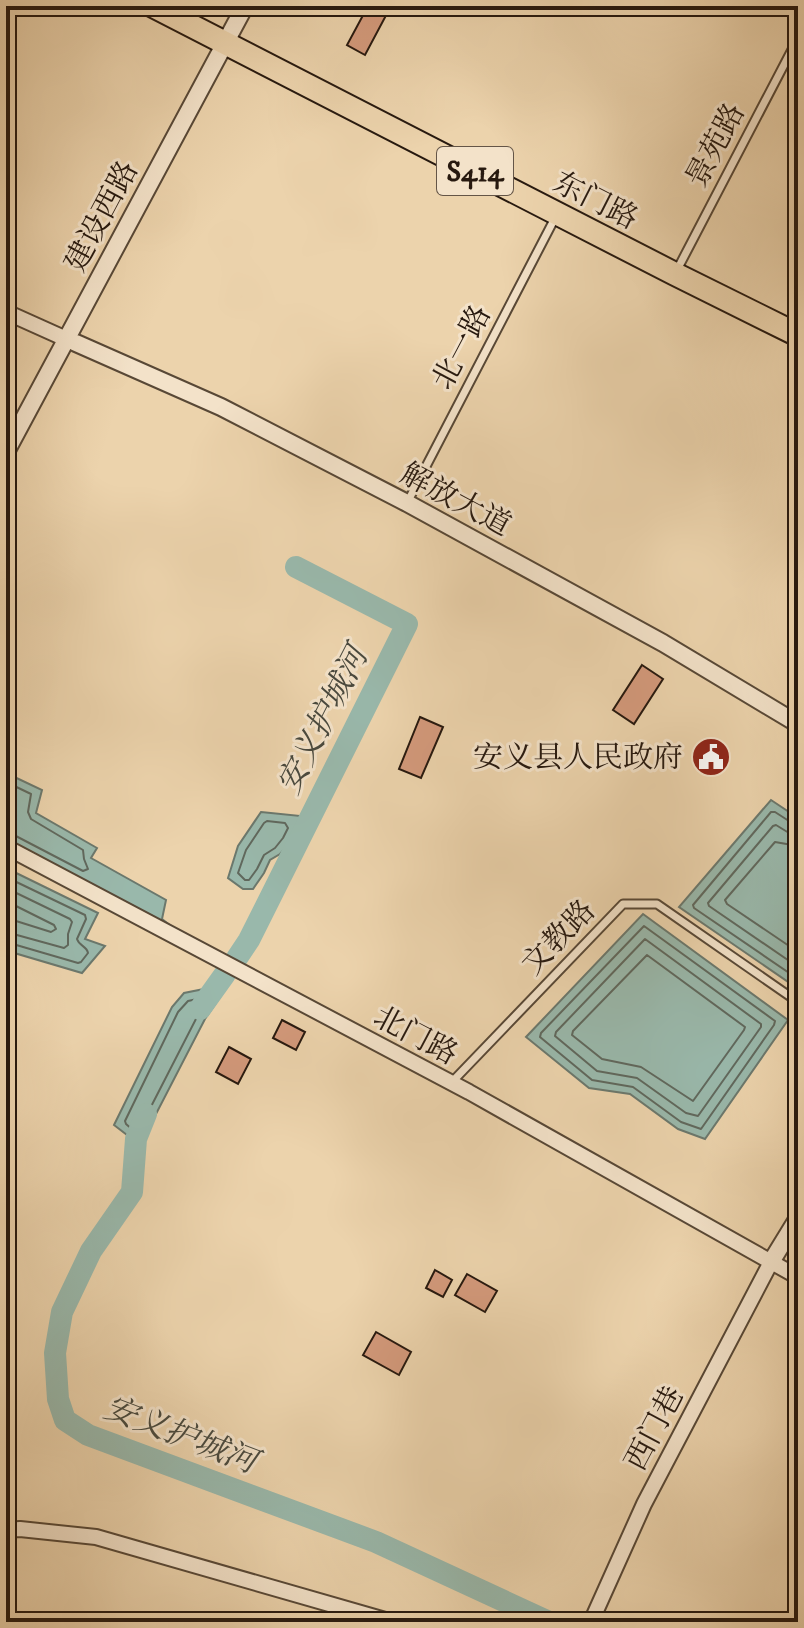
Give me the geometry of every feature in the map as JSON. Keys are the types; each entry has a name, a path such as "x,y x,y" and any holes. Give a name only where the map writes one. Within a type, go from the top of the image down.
{"main road":[{"name":"东门路","path":"153,6 798,335"}],"street":[{"name":"建设西路","path":"6,452 71,341 245,6"},
{"path":"6,312 71,341"},
{"name":"解放大道","path":"71,341 221,407 407,503 663,643 798,724"},
{"name":"北门路","path":"6,847 451,1083 798,1277"},
{"path":"771,1262 798,1218"},
{"name":"西门巷","path":"591,1622 644,1504 771,1262"},
{"path":"6,1530 96,1537 392,1622"}],"lane":[{"name":"景苑路","path":"675,274 798,38"},
{"name":"北一路","path":"407,503 557,214"},
{"name":"文教路","path":"451,1083 623,904 657,904 798,1002"}],"water":[{"path":"6,773 42,790 36,813 97,848 91,858 166,900 162,919 171,926 6,839"},
{"path":"771,800 798,818 797,988 679,907"},
{"path":"261,812 301,816 290,843 270,860 253,889 243,889 228,878 238,846"},
{"path":"6,868 98,913 85,939 105,946 82,973 11,952 6,947"},
{"path":"643,914 788,1020 705,1139 678,1129 630,1094 589,1088 526,1037"},
{"path":"229,984 205,1019 140,1145 114,1125 172,1007 184,993"}],"building":[{"path":"368,6 391,6 365,55 347,45"},
{"path":"642,665 663,679 634,724 613,710"},
{"path":"420,717 443,727 421,778 399,769"},
{"path":"282,1020 305,1032 296,1050 273,1038"},
{"path":"229,1047 251,1059 238,1084 216,1072"},
{"path":"435,1270 452,1280 443,1297 426,1288"},
{"path":"467,1274 497,1291 485,1312 455,1295"},
{"path":"376,1332 411,1352 399,1375 363,1355"}],"waterway":[{"name":"安义护城河","path":"237,958 249,940 407,624 296,567"},
{"name":"安义护城河","path":"200,1009 225,974"},
{"name":"安义护城河","path":"146,1114 136,1139 132,1192 91,1251 62,1312 55,1353 58,1399 65,1420 88,1435 376,1542 549,1622"}],"place":[{"name":"安义县人民政府","path":"711,757"}]}
